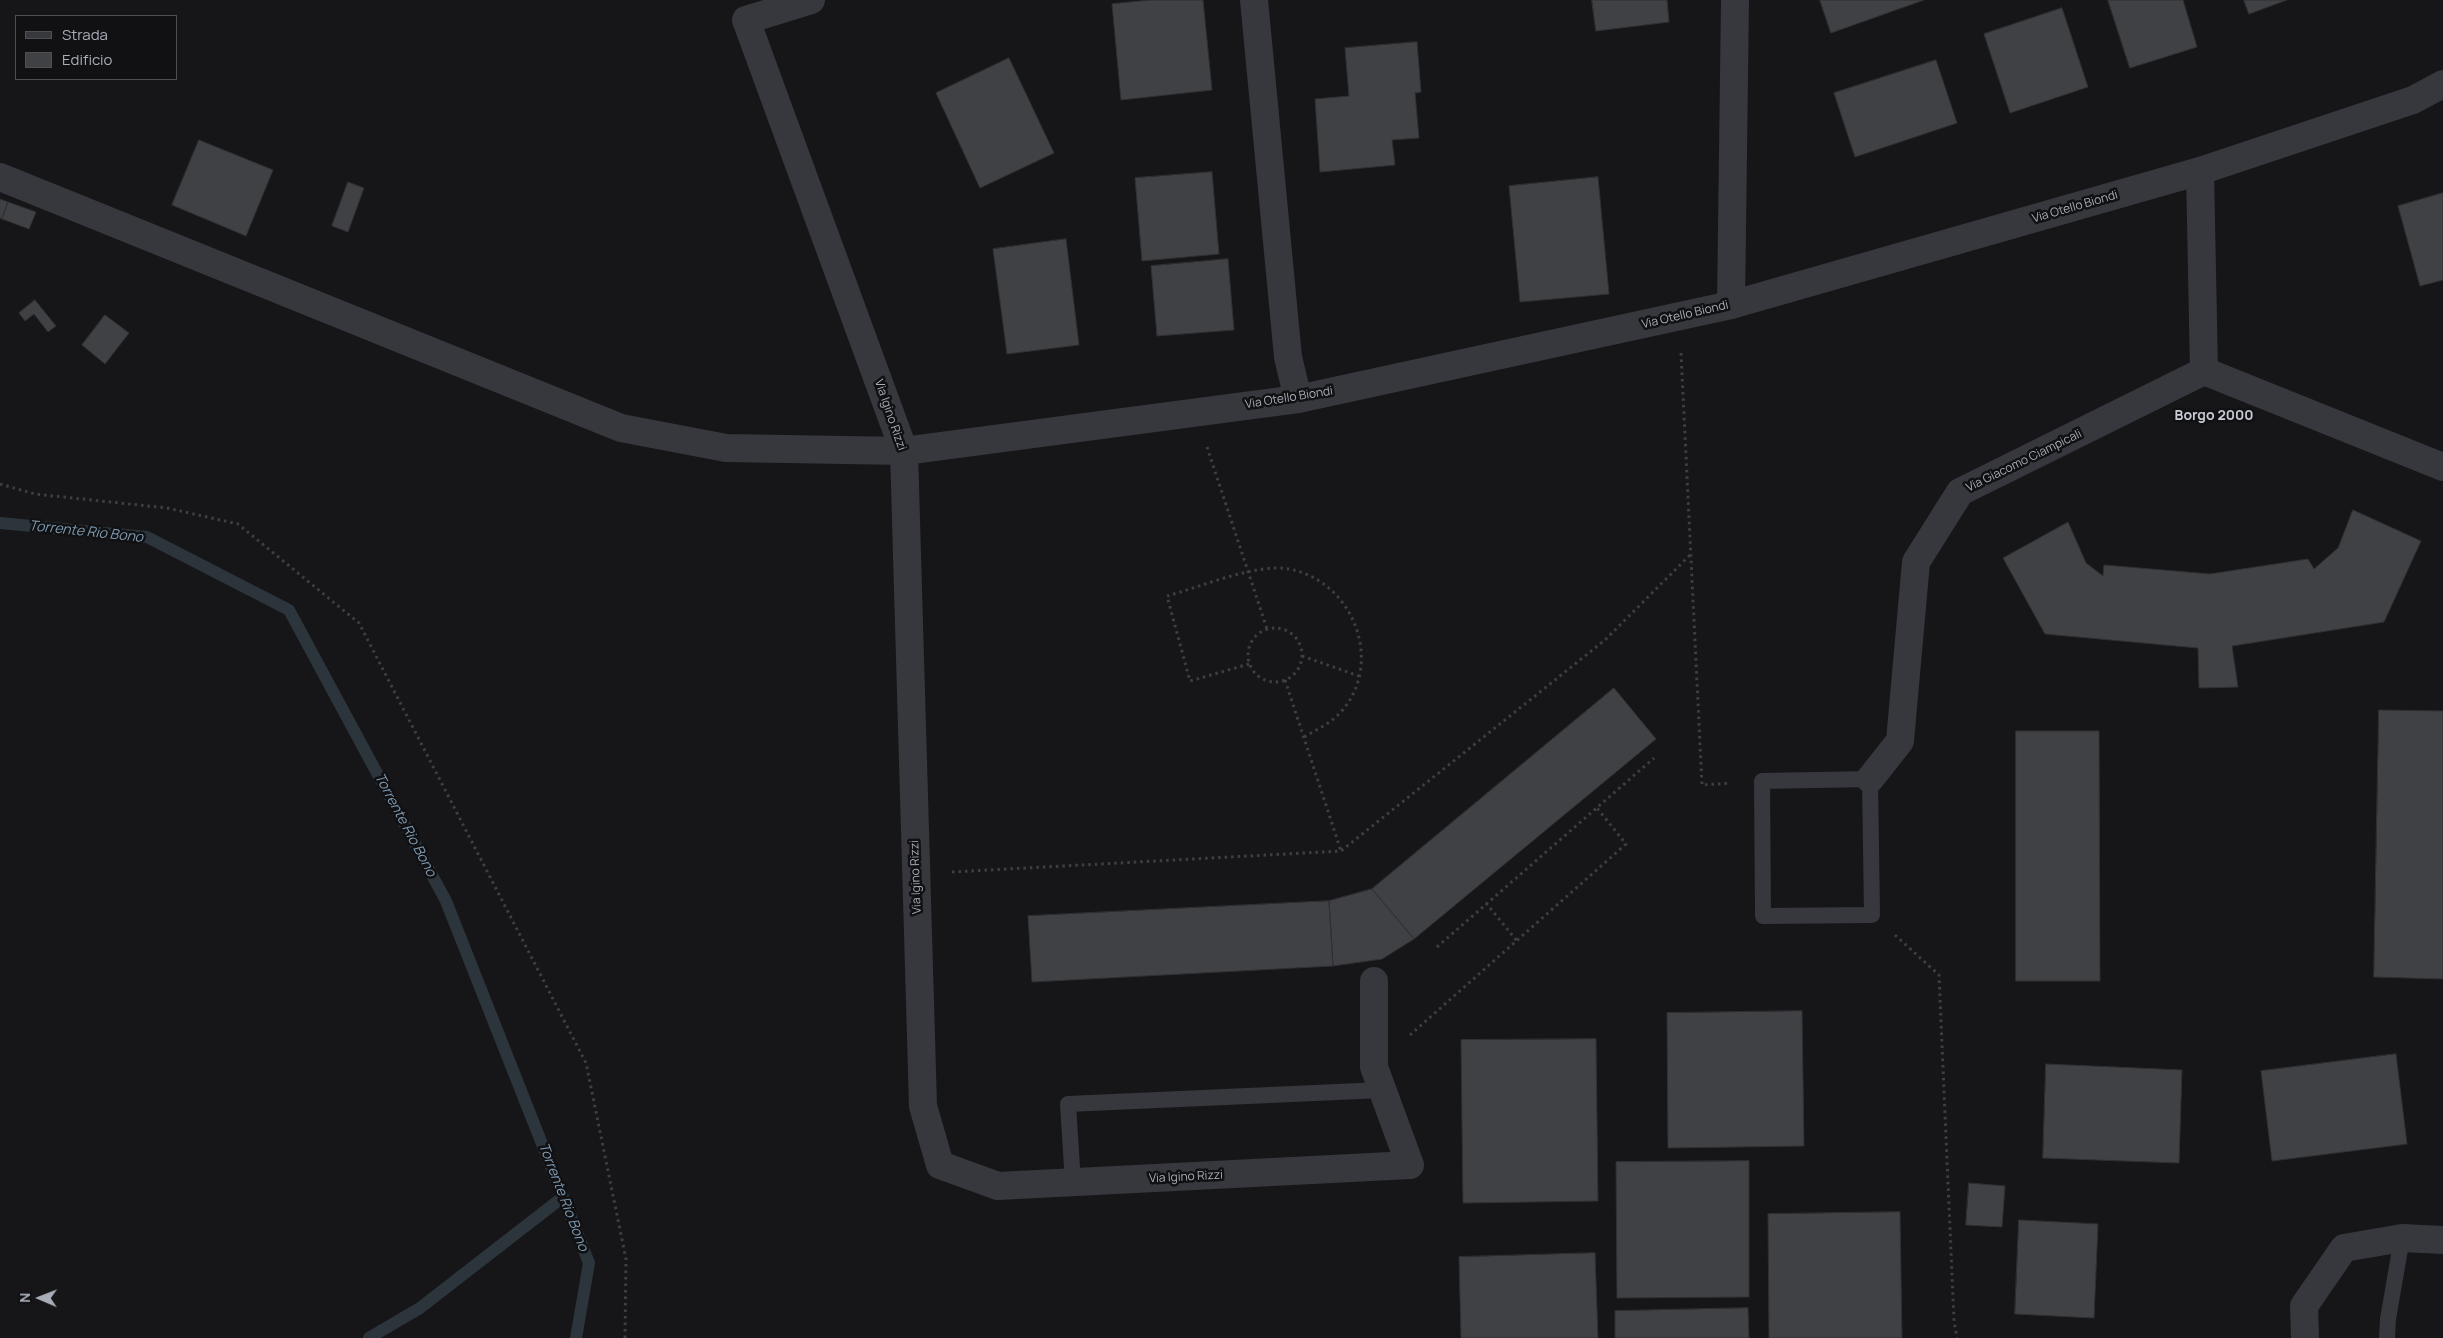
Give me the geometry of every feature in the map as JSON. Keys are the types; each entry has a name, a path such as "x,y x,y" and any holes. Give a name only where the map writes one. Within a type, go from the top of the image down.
{"street":[{"name":"Via Igino Rizzi","path":"811,0 746,20 904,451 923,1106 940,1165 998,1186 1410,1166 1378,1078 1374,981"},
{"path":"1254,0 1288,357 1298,399"},
{"path":"1731,305 1735,0"},
{"name":"Via Otello Biondi","path":"0,177 621,428 726,448 904,451 1298,399 1731,305 2200,171 2413,100 2443,84"},
{"path":"2200,171 2204,371 2443,467"},
{"name":"Via Giacomo Ciampicali","path":"1870,779 1900,741 1916,562 1960,492 2204,371"},
{"path":"2305,1338 2304,1306 2344,1248 2402,1238 2443,1240"}],"lane":[{"path":"1870,779 1872,915 1763,916 1762,781 1870,779"},
{"path":"1073,1183 1068,1104 1378,1078"},
{"path":"2387,1338 2388,1319 2402,1238"}],"path":[{"path":"1680,317 1702,785 1762,781"},
{"path":"1196,412 1267,629"},
{"path":"0,484 35,494 167,508 238,524 359,623 586,1063 626,1259 625,1338"},
{"path":"916,874 1342,851 1604,640 1691,554"},
{"path":"1250,664 1190,681 1167,596 1248,572 1288,569 1307,574 1325,584 1340,598 1351,614 1359,634 1362,655 1359,676 1351,696 1339,714 1323,727 1304,736"},
{"path":"1277,628 1291,634 1300,645 1302,656 1300,666 1293,674 1285,680 1274,682 1264,680 1255,673 1250,664 1248,653 1250,642 1258,634 1267,629 1277,628"},
{"path":"1302,656 1359,676"},
{"path":"1285,680 1342,851"},
{"path":"1436,946 1654,758"},
{"path":"1378,1078 1516,941 1626,844 1597,808"},
{"path":"1486,903 1516,941"},
{"path":"1872,915 1939,975 1954,1321 1957,1338"}],"building":[{"path":"1151,0 1203,0 1212,90 1121,100 1112,4"},
{"path":"1592,0 1667,0 1669,22 1596,31"},
{"path":"1820,0 1924,0 1831,33"},
{"path":"2108,0 2183,0 2197,47 2130,68"},
{"path":"2244,0 2287,0 2249,14"},
{"path":"2062,8 2088,87 2010,113 1984,34"},
{"path":"1417,42 1421,92 1415,93 1419,138 1392,140 1395,165 1320,172 1315,99 1349,96 1345,48"},
{"path":"1009,58 1054,153 980,188 936,93"},
{"path":"1936,60 1957,123 1855,157 1834,93"},
{"path":"199,140 273,170 246,236 172,205"},
{"path":"1212,172 1219,254 1142,261 1135,178"},
{"path":"1598,177 1609,294 1520,302 1509,186"},
{"path":"348,182 364,188 348,232 332,226"},
{"path":"2443,193 2443,280 2420,286 2398,206"},
{"path":"0,199 8,202 2,219 0,218"},
{"path":"8,202 36,212 29,229 2,219"},
{"path":"1066,239 1079,345 1007,354 993,249"},
{"path":"1228,259 1234,330 1157,336 1151,266"},
{"path":"35,300 56,326 48,332 34,314 25,321 19,313"},
{"path":"105,315 129,333 105,364 82,345"},
{"path":"2353,510 2421,541 2384,622 2232,646 2238,687 2199,688 2198,648 2045,634 2003,558 2068,522 2086,563 2103,576 2104,565 2210,574 2308,559 2314,569 2338,548"},
{"path":"1614,688 1656,739 1414,939 1372,889"},
{"path":"2379,710 2443,711 2443,979 2374,977"},
{"path":"2016,731 2099,731 2100,981 2016,981"},
{"path":"1372,889 1414,939 1382,959 1333,966 1329,901"},
{"path":"1329,901 1333,966 1032,982 1028,916"},
{"path":"1802,1011 1804,1146 1668,1148 1667,1013"},
{"path":"1596,1039 1598,1201 1463,1203 1461,1040"},
{"path":"2396,1054 2407,1144 2272,1161 2261,1071"},
{"path":"2046,1064 2182,1070 2179,1163 2043,1158"},
{"path":"1749,1161 1749,1297 1617,1298 1616,1162"},
{"path":"1969,1183 2005,1186 2002,1227 1966,1225"},
{"path":"1900,1212 1902,1338 1769,1338 1768,1214"},
{"path":"2019,1220 2098,1224 2094,1318 2015,1314"},
{"path":"1595,1253 1598,1338 1461,1338 1459,1257"},
{"path":"1748,1308 1749,1338 1615,1338 1615,1311"}],"waterway":[{"name":"Torrente Rio Bono","path":"0,523 147,537 289,610 446,901 563,1197 589,1263 576,1338"},
{"path":"369,1338 420,1308 563,1197"}],"district":[{"name":"Borgo 2000","path":"2214,416"}]}
